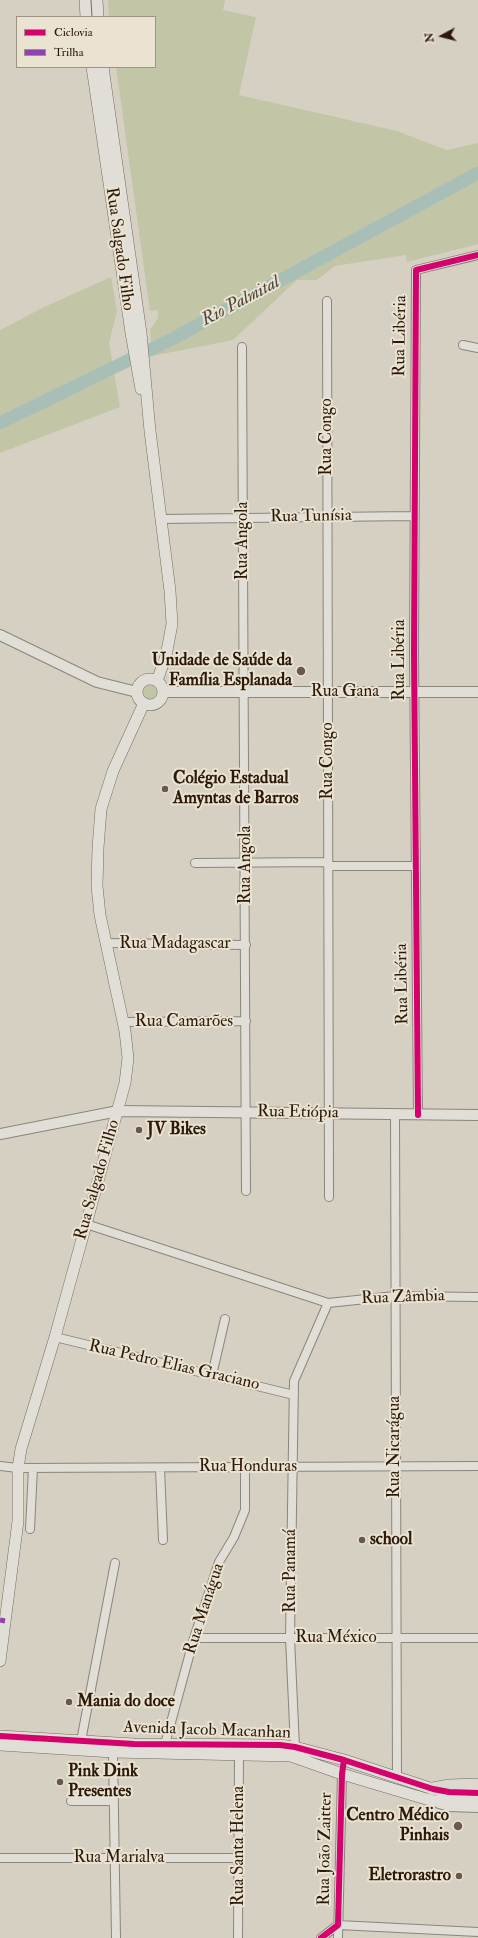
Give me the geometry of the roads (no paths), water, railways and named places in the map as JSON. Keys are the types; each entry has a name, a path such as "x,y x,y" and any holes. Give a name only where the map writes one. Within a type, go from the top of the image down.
{"highway":[{"path":"433,1795 449,1786 478,1785"}],"main road":[{"path":"85,0 86,16"},
{"path":"97,0 98,16"},
{"name":"Rua Salgado Filho","path":"92,68 136,333 161,519 172,624 166,656 157,681"},
{"name":"Rua Salgado Filho","path":"103,68 136,333"},
{"path":"151,679 157,681 162,686 164,692 162,699 157,703 150,705 144,703 139,698 137,692 140,685 144,680 151,679"},
{"name":"Rua Salgado Filho","path":"0,1661 3,1620 18,1521 18,1468 21,1449 55,1337 125,1083 128,1058 123,1022 105,944 97,886 101,809 113,771 144,703"},
{"name":"Avenida Jacob Macanhan","path":"0,1736 81,1741 164,1749 291,1756 342,1774 433,1795 478,1800"},
{"name":"Avenida Jacob Macanhan","path":"0,1745 113,1752 280,1745 295,1747 344,1760 397,1778 433,1795 449,1792 478,1793"},
{"path":"342,1774 344,1760"}],"street":[{"name":"Rua Libéria","path":"418,1115 413,516 416,270 478,255"},
{"name":"Rua Congo","path":"327,301 330,1197"},
{"path":"463,345 478,348"},
{"name":"Rua Angola","path":"242,347 246,863 246,1191"},
{"name":"Rua Tunísia","path":"161,519 413,516"},
{"path":"0,635 97,682 137,692"},
{"name":"Rua Gana","path":"164,692 478,692"},
{"path":"195,863 415,866"},
{"name":"Rua Madagascar","path":"105,944 246,945"},
{"name":"Rua Camarões","path":"123,1022 246,1021"},
{"name":"Rua Etiópia","path":"0,1134 118,1111 478,1115"},
{"name":"Rua Nicarágua","path":"395,1115 397,1778"},
{"path":"86,1224 328,1303 294,1381 292,1467"},
{"name":"Rua Zâmbia","path":"328,1303 395,1296 478,1296"},
{"path":"212,1375 225,1319"},
{"name":"Rua Pedro Elias Graciano","path":"55,1337 294,1395"},
{"name":"Rua Honduras","path":"0,1466 18,1468 160,1468 478,1466"},
{"name":"Rua Manágua","path":"164,1749 194,1638 219,1562 234,1537 245,1510 245,1467"},
{"name":"Rua Panamá","path":"292,1467 290,1638 295,1747"},
{"path":"30,1529 33,1468"},
{"path":"160,1468 163,1540"},
{"path":"81,1741 116,1563"},
{"name":"Rua México","path":"194,1638 478,1638"},
{"path":"113,1752 116,1938"},
{"name":"Rua Santa Helena","path":"238,1938 239,1754"},
{"name":"Rua João Zaitter","path":"338,1938 342,1774"},
{"path":"433,1795 450,1806 478,1807"},
{"path":"71,1801 114,1800"},
{"name":"Rua Marialva","path":"0,1858 239,1858"},
{"path":"320,1938 338,1925 478,1932"}],"waterway":[{"name":"Rio Palmital","path":"0,423 174,338 478,173"}],"place":[{"name":"Unidade de Saúde da Família Esplanada","path":"301,671"},
{"name":"Colégio Estadual Amyntas de Barros","path":"165,789"},
{"name":"JV Bikes","path":"139,1130"},
{"name":"school","path":"362,1540"},
{"name":"Mania do doce","path":"69,1702"},
{"name":"Pink Dink Presentes","path":"60,1782"},
{"name":"Centro Médico Pinhais","path":"458,1826"},
{"name":"Eletrorastro","path":"459,1876"}]}
